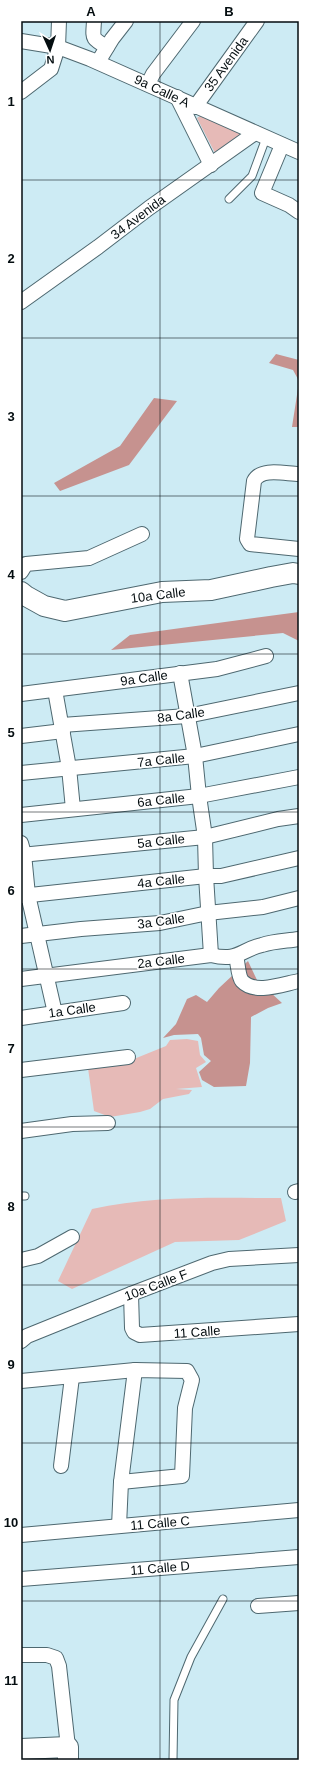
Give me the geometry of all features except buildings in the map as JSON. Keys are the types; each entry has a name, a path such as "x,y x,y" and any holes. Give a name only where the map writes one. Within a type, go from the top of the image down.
{"street":[{"path":"21,92 50,69 58,47 59,21"},
{"path":"94,21 94,40 107,47"},
{"path":"98,62 126,21"},
{"path":"148,84 153,74 194,21"},
{"name":"35 Avenida","path":"196,107 257,21"},
{"name":"9a Calle A","path":"21,41 58,47 98,62 299,152"},
{"path":"177,97 211,165"},
{"name":"34 Avenida","path":"21,302 98,247 149,208 211,165 260,135"},
{"path":"282,145 262,193 289,204 299,212"},
{"path":"299,474 264,473 256,476 254,481 247,539 250,544 299,549"},
{"path":"21,572 26,564 89,558 142,534"},
{"name":"10a Calle","path":"21,592 44,606 65,610 162,592 211,590 293,573 299,574"},
{"name":"9a Calle","path":"21,694 180,674 217,668 266,656"},
{"path":"180,674 195,756 198,796 206,837 206,876 211,955"},
{"path":"55,690 69,768 73,809"},
{"name":"8a Calle","path":"21,736 62,728 187,716 299,693"},
{"name":"7a Calle","path":"21,773 106,766 195,756 299,734"},
{"name":"6a Calle","path":"21,815 198,796 299,777"},
{"name":"5a Calle","path":"22,851 206,837 278,819 299,816"},
{"path":"22,851 24,896 36,934 55,1013"},
{"name":"4a Calle","path":"24,896 206,876 221,876 299,858"},
{"name":"3a Calle","path":"21,936 160,923 208,913 262,906 299,898"},
{"name":"2a Calle","path":"21,979 211,955 220,957 236,956 261,945 299,939"},
{"path":"236,956 241,980 249,986 262,988 299,982"},
{"name":"1a Calle","path":"21,1018 123,1003"},
{"path":"21,1070 128,1056"},
{"path":"21,1131 72,1124 108,1122"},
{"path":"21,1260 38,1256 72,1237"},
{"name":"10a Calle F","path":"21,1341 27,1336 212,1263 229,1259 299,1255"},
{"name":"11 Calle","path":"131,1294 132,1328 134,1332 140,1335 299,1324"},
{"path":"119,1526 121,1482 135,1370"},
{"path":"21,1381 135,1370 187,1370 190,1373 192,1380 185,1408 182,1476 121,1482"},
{"path":"61,1466 72,1377"},
{"name":"11 Calle C","path":"21,1535 299,1510"},
{"name":"11 Calle D","path":"21,1579 299,1557"},
{"path":"258,1606 299,1603"},
{"path":"21,1656 47,1655 56,1658 59,1666 68,1753 21,1749"}],"lane":[{"path":"229,199 252,176 260,135"},
{"path":"173,1760 174,1700 191,1657 223,1599"}],"shaded area":[{"path":"204,113 244,133 216,155 197,118"},
{"path":"276,354 299,360 299,381 293,370 269,363"},
{"path":"299,382 299,427 292,427"},
{"path":"154,398 177,401 129,465 60,491 54,483 120,446"},
{"path":"299,612 299,641 283,633 111,650 130,635"},
{"path":"248,961 257,980 282,1003 268,1008 251,1017 250,1063 246,1086 214,1087 202,1080 199,1072 211,1061 204,1055 201,1038 198,1034 174,1035 163,1038 176,1024 187,999 196,995 207,1002 219,988"},
{"path":"187,1039 198,1041 200,1055 206,1062 196,1068 202,1087 176,1089 192,1090 189,1094 163,1099 150,1109 140,1112 110,1117 94,1111 88,1068 124,1063 166,1046 170,1040"},
{"path":"281,1198 286,1221 239,1240 175,1242 72,1289 58,1281 92,1209 139,1201 162,1199"}]}
